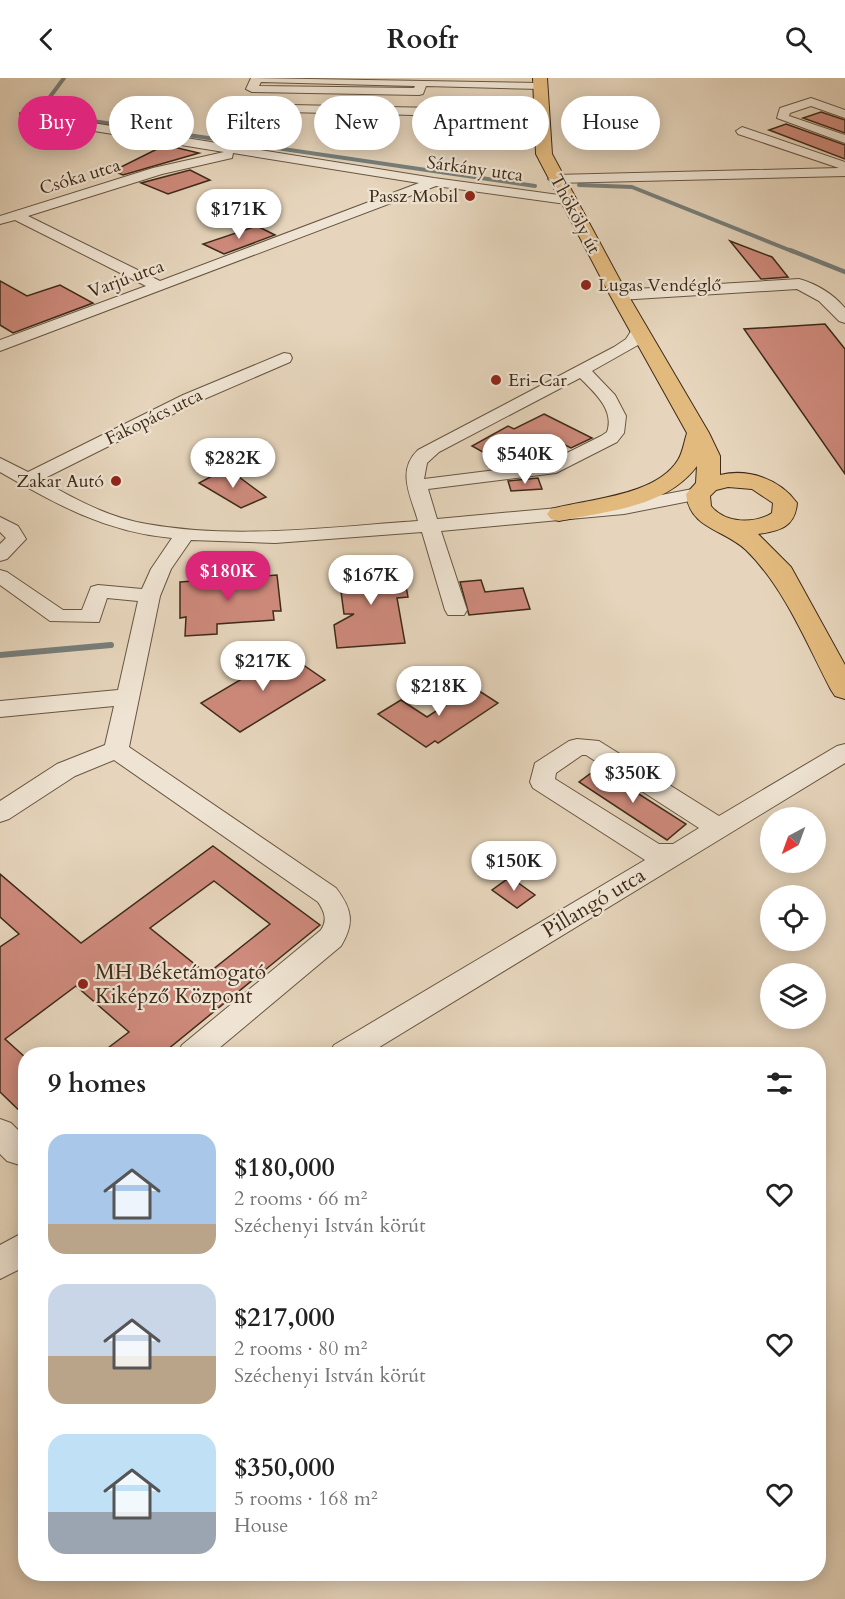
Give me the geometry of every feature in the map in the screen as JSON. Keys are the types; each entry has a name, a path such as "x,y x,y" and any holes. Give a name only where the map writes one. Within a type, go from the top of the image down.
{"main road":[{"name":"Thököly út","path":"544,150 566,200 709,456 703,489 697,503 701,512 720,523"},
{"name":"Thököly út","path":"698,433 735,469 754,482 774,491 785,503 784,516 778,522"},
{"path":"559,514 637,496 663,486 680,473 689,461 698,433"},
{"name":"Thököly út","path":"703,489 728,480 754,482"},
{"path":"720,523 747,529 765,527 778,522"},
{"path":"778,522 774,534 778,567"},
{"path":"720,523 749,539 778,567 845,690"}],"street":[{"path":"348,86 252,89 257,78 419,92 421,83 541,82"},
{"path":"845,114 811,102 784,111 783,118 845,139"},
{"path":"302,109 412,111"},
{"name":"Sárkány utca","path":"97,128 434,182 566,200"},
{"path":"555,179 843,173 845,168 742,130"},
{"name":"Csóka utca","path":"0,220 159,171 240,152"},
{"name":"Varjú utca","path":"0,346 161,288 434,182"},
{"path":"16,215 161,288"},
{"path":"619,295 799,284 818,292 834,303 845,318"},
{"path":"456,610 414,476 415,463 421,455 582,371 632,342 639,331"},
{"name":"Fakopács utca","path":"27,480 189,399 284,358"},
{"path":"418,485 549,469 568,462 610,438 616,431 618,422 615,410 601,388 582,371"},
{"path":"0,464 73,506 146,530 185,534 275,537 536,518 690,514 720,523"},
{"path":"536,518 624,508 703,489"},
{"path":"0,523 11,530 16,540 0,555"},
{"path":"116,750 150,596 161,569 185,534"},
{"path":"0,576 58,616 91,617 98,591 150,596"},
{"path":"0,709 128,697"},
{"path":"677,853 655,854 542,782 544,769 577,747 591,747 719,828"},
{"path":"0,813 66,770 116,750"},
{"path":"116,750 327,895 340,916 339,927 331,938 200,1047"},
{"name":"Pillangó utca","path":"356,1047 845,752"},
{"path":"0,1133 18,1151"},
{"path":"0,1263 18,1252"}],"building":[{"path":"821,112 845,120 845,133 803,118"},
{"path":"786,124 845,145 845,159 769,130"},
{"path":"155,150 186,150 199,153 123,175 113,171"},
{"path":"190,170 210,180 168,194 141,183"},
{"path":"257,226 275,235 224,254 203,244"},
{"path":"730,241 772,257 788,277 761,279"},
{"path":"0,281 27,296 60,285 93,303 13,333 0,325"},
{"path":"825,324 845,349 845,474 744,329"},
{"path":"544,414 592,438 571,448 565,445 533,463 503,467 501,462 472,446 508,426 514,429"},
{"path":"227,468 266,497 241,508 199,483"},
{"path":"538,478 542,489 511,491 508,481"},
{"path":"402,564 408,597 397,598 405,643 337,648 334,625 354,614 344,614 338,569"},
{"path":"277,575 281,611 273,611 274,620 217,624 217,634 185,636 186,617 180,618 180,582"},
{"path":"481,580 485,592 523,588 530,609 469,615 460,582"},
{"path":"286,653 325,680 240,732 201,703"},
{"path":"473,687 498,703 438,743 435,741 426,747 378,714 401,700 427,717"},
{"path":"598,768 686,824 667,840 579,782"},
{"name":"MH Béketámogató Kiképző Központ","path":"213,846 320,925 171,1047 109,1047 129,1032 76,986 5,1039 18,1051 18,1109 0,1092 0,947 19,934 0,917 0,874 81,943","holes":["214,881 270,924 207,974 150,928"]},
{"path":"510,877 535,895 517,908 492,890"}],"waterway":[{"path":"64,78 38,113 535,186"},
{"path":"579,185 632,187 794,252"},
{"path":"790,250 845,272"},
{"path":"0,655 111,645"}],"place":[{"name":"Passz Mobil","path":"470,196"},
{"name":"Lugas Vendéglő","path":"586,285"},
{"name":"Eri-Car","path":"496,380"},
{"name":"Zakar Autó","path":"116,481"},
{"name":"MH Béketámogató Kiképző Központ","path":"83,984"}]}
